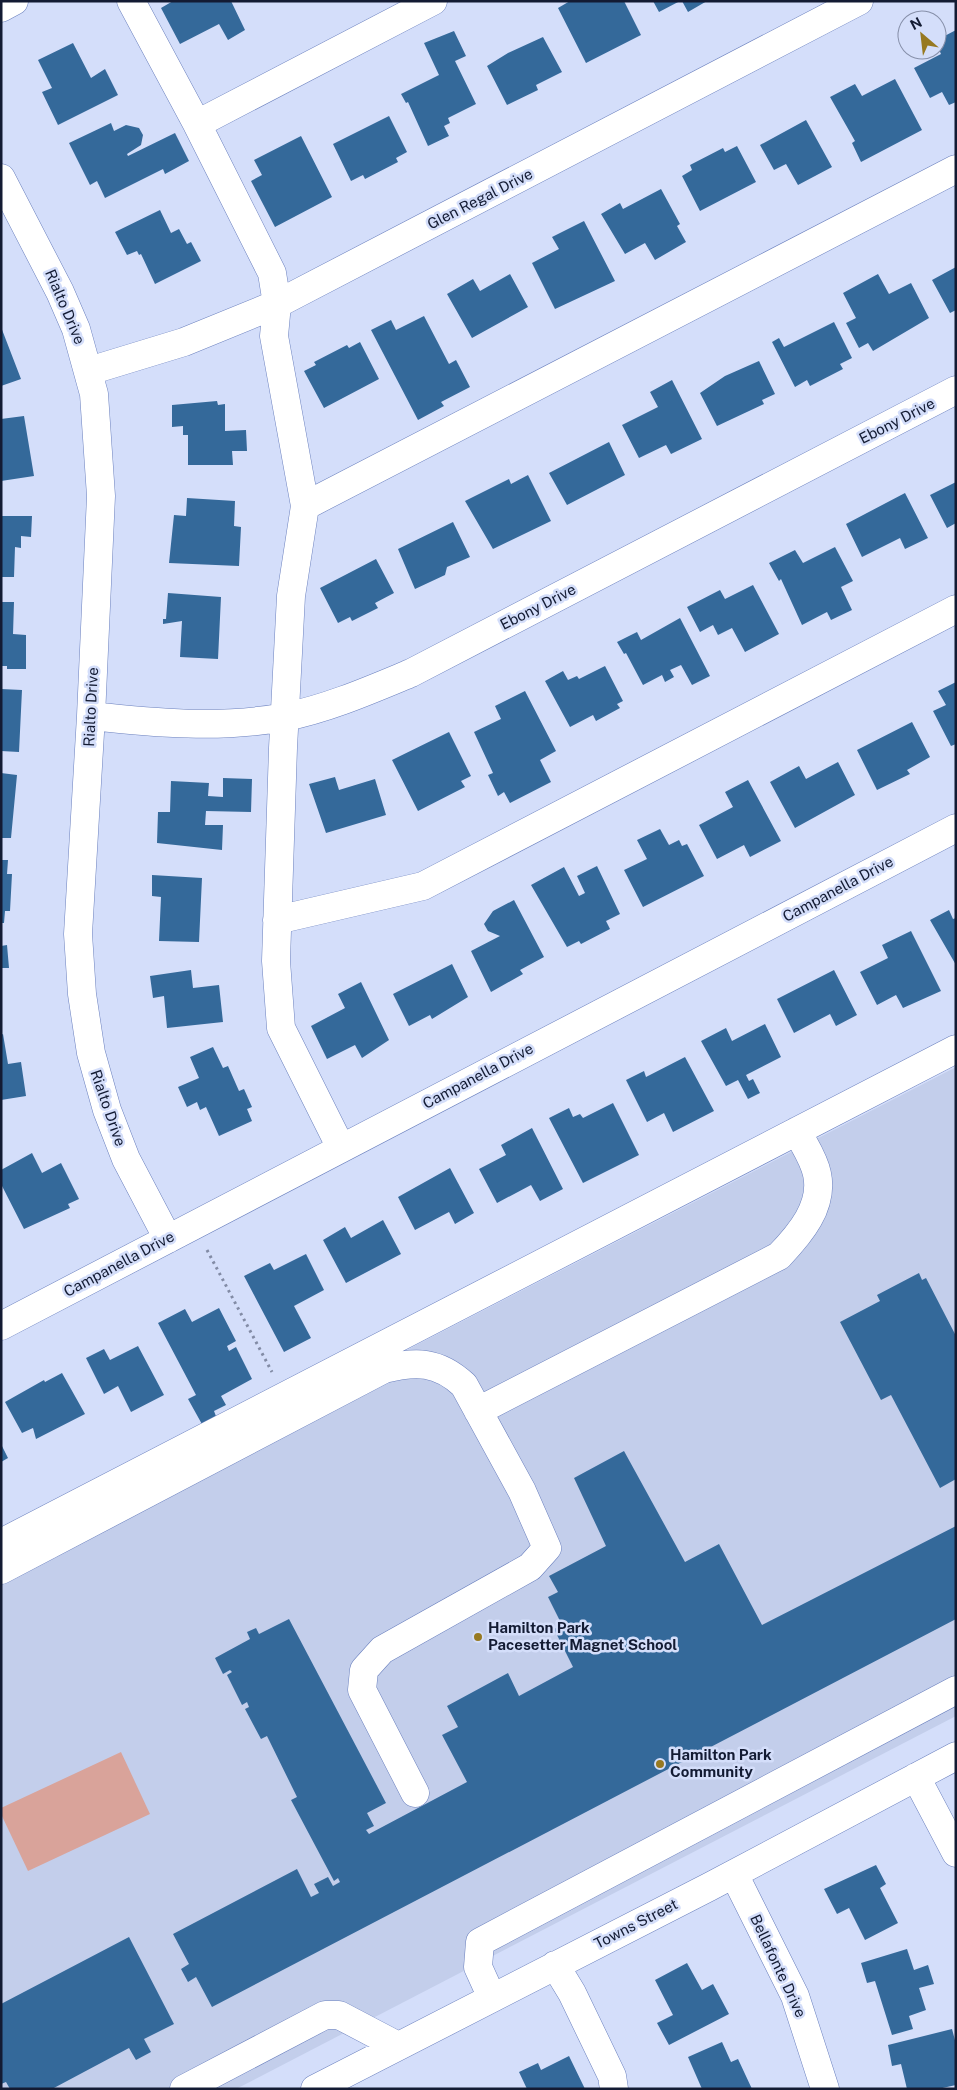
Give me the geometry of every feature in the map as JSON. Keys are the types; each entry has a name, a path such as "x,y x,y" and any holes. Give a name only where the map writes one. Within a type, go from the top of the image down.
{"street":[{"path":"1,8 14,1"},
{"path":"130,1 197,124 272,273 276,304 274,336 305,506 291,596 285,717 276,961 281,1028 341,1148"},
{"path":"197,124 433,1"},
{"name":"Glen Regal Drive","path":"89,371 184,342 276,304 859,1"},
{"path":"305,506 956,169"},
{"name":"Rialto Drive","path":"1,178 60,292 76,329 94,394 101,496 91,716 78,934 82,994 90,1052 107,1110 126,1159 168,1238"},
{"name":"Ebony Drive","path":"91,716 155,722 221,724 285,717 345,700 411,673 956,390"},
{"path":"277,920 423,886 956,609"},
{"name":"Campanella Drive","path":"1,1326 956,828"},
{"path":"1,1543 956,1049"},
{"path":"478,1411 779,1256 797,1237 806,1224 817,1195 817,1175 798,1131"},
{"path":"418,1328 439,1368"},
{"path":"1,1570 384,1369 409,1363 439,1368 454,1376 464,1385 522,1491 547,1548 530,1567 382,1650 364,1670 362,1690 415,1793"},
{"path":"492,1998 478,1967 480,1942 956,1690"},
{"name":"Towns Street","path":"315,2089 734,1874 956,1756"},
{"path":"916,1777 956,1853"},
{"name":"Bellafonte Drive","path":"734,1874 795,1996 825,2089"},
{"path":"555,1965 572,1993 612,2076 614,2089"},
{"path":"184,2089 325,2015 339,2015 398,2046"}],"path":[{"path":"204,1245 286,1397"}],"shaded area":[{"name":"Hamilton Park Pacesetter Magnet School","path":"956,1067 956,1716 236,2089 1,2089 1,1559"},
{"path":"121,1752 150,1814 28,1871 1,1814 1,1808"}],"building":[{"path":"173,1 231,1 245,30 228,40 219,24 180,44 161,8"},
{"path":"570,1 624,1 641,35 586,63 558,8"},
{"path":"653,1 680,1 659,12"},
{"path":"682,1 707,1 688,12"},
{"path":"956,30 956,102 949,105 942,92 930,98 914,68 929,60 947,60 947,35"},
{"path":"454,31 466,56 455,61 476,104 448,118 450,123 444,126 449,136 428,146 408,102 406,103 401,94 439,75 424,43"},
{"path":"543,37 562,72 536,85 538,90 507,105 487,66 508,53"},
{"path":"73,43 91,78 105,69 118,95 58,125 42,92 52,88 38,60"},
{"path":"895,79 922,130 861,162 852,143 855,141 830,97 855,84 862,96"},
{"path":"389,116 407,152 396,158 398,162 365,179 363,175 351,181 333,144"},
{"path":"806,120 832,167 798,185 786,164 774,170 760,145"},
{"path":"111,123 114,131 126,125 139,128 143,135 141,145 127,154 128,156 175,133 189,161 165,174 163,169 105,198 97,181 90,185 69,143"},
{"path":"301,136 332,197 275,227 251,181 262,175 254,160"},
{"path":"737,146 756,182 700,211 682,176 692,170 690,165 723,148 725,152"},
{"path":"661,189 680,224 677,226 686,242 655,260 645,243 625,254 601,214 620,203 623,209"},
{"path":"160,210 171,233 179,229 187,244 191,242 201,261 155,284 141,254 139,255 137,251 127,255 115,232"},
{"path":"584,221 615,281 555,309 532,263 559,249 552,237"},
{"path":"956,267 956,310 950,313 932,280"},
{"path":"510,274 528,307 472,338 447,294 473,279 480,291"},
{"path":"878,274 889,294 911,283 929,318 873,351 868,343 859,348 846,323 856,318 843,293"},
{"path":"424,316 449,364 456,360 470,387 441,402 444,406 418,420 371,330 391,320 396,330"},
{"path":"834,322 852,358 840,364 843,369 810,386 807,380 795,387 772,342 779,338 784,347"},
{"path":"1,327 21,379 1,386"},
{"path":"360,342 379,379 324,408 304,371 316,365 314,362 347,345 349,348"},
{"path":"759,361 775,394 762,400 764,404 717,426 700,393 725,376"},
{"path":"672,380 702,439 671,454 666,445 639,458 622,425 658,407 650,392"},
{"path":"217,401 218,405 225,404 225,431 246,430 247,451 232,451 233,465 188,465 188,435 183,435 183,426 172,427 172,405"},
{"path":"24,416 34,476 1,481 1,419"},
{"path":"609,442 625,475 567,505 549,473"},
{"path":"528,475 551,521 493,549 465,501 509,479 511,484"},
{"path":"956,482 956,523 947,528 930,495"},
{"path":"905,493 928,538 905,549 900,538 862,557 846,524"},
{"path":"187,498 235,501 234,526 241,527 239,566 169,563 174,515 186,516"},
{"path":"1,516 32,516 31,537 21,536 21,548 15,547 14,577 1,577"},
{"path":"453,522 470,557 447,567 445,575 415,589 398,549"},
{"path":"835,547 853,581 841,587 852,610 831,620 827,612 802,625 781,579 779,581 769,563 795,550 803,563"},
{"path":"376,559 394,593 375,603 378,608 352,621 350,617 338,623 320,588"},
{"path":"753,585 779,634 745,652 732,628 718,635 713,625 700,632 687,607 720,590 725,599"},
{"path":"168,593 221,597 218,659 180,657 182,621 163,624 163,619 166,619"},
{"path":"1,602 14,602 13,634 26,635 26,669 7,669 7,666 1,666"},
{"path":"680,618 710,676 692,685 681,665 670,670 674,677 665,682 662,675 643,685 626,653 624,654 617,642 637,632 641,640"},
{"path":"605,666 623,701 617,704 620,708 596,721 593,715 570,727 545,681 563,671 568,680 577,676 579,679"},
{"path":"956,682 956,744 951,746 933,711 946,705 938,691"},
{"path":"1,689 22,690 19,752 1,751"},
{"path":"525,691 556,751 540,760 551,782 510,803 504,792 498,796 488,775 493,773 474,732 501,719 495,706"},
{"path":"912,722 930,757 907,770 910,774 877,790 857,750"},
{"path":"449,732 471,776 461,781 465,787 418,811 392,760"},
{"path":"838,762 855,795 795,828 770,782 799,766 806,779"},
{"path":"1,773 17,775 11,838 1,838"},
{"path":"335,777 339,790 375,779 386,815 326,833 309,784"},
{"path":"223,778 252,779 251,812 206,811 205,825 223,825 222,850 157,843 158,812 170,812 171,781 209,783 208,796 223,797"},
{"path":"748,780 781,841 750,857 744,845 717,859 699,825 733,807 725,792"},
{"path":"660,829 669,845 679,840 682,846 687,844 704,876 643,907 624,870 647,859 637,840"},
{"path":"1,860 8,860 7,874 12,874 10,911 5,911 4,923 1,923"},
{"path":"597,866 620,914 606,921 610,929 581,944 579,941 567,947 531,885 564,867 579,896 585,893 577,876"},
{"path":"152,875 202,878 199,942 159,941 161,897 152,896"},
{"path":"514,900 544,957 520,970 523,974 491,992 471,951 500,936 488,931 484,924 493,911"},
{"path":"949,910 953,919 956,918 956,965 930,920"},
{"path":"911,931 941,991 903,1008 896,995 877,1005 860,972 888,958 882,945"},
{"path":"7,945 9,968 1,968 1,946"},
{"path":"452,964 468,997 432,1019 430,1015 409,1026 393,994"},
{"path":"191,970 193,988 219,985 223,1022 167,1028 164,996 153,998 150,976"},
{"path":"834,970 857,1015 836,1026 830,1014 794,1033 777,999"},
{"path":"361,982 389,1040 362,1058 355,1045 327,1059 311,1026 345,1008 338,994"},
{"path":"765,1024 781,1057 746,1075 749,1081 753,1079 760,1093 748,1099 738,1080 726,1086 701,1041 726,1028 732,1041"},
{"path":"3,1034 8,1064 21,1062 26,1096 1,1100 1,1035"},
{"path":"213,1047 223,1068 228,1066 239,1091 244,1089 252,1107 247,1109 252,1121 219,1136 206,1107 200,1110 197,1102 187,1107 178,1087 199,1078 190,1057"},
{"path":"685,1057 714,1111 673,1132 664,1113 647,1122 626,1080 644,1071 646,1077"},
{"path":"613,1103 639,1155 583,1183 549,1118 569,1108 573,1117 580,1114 583,1118"},
{"path":"532,1128 563,1189 540,1201 531,1185 497,1203 479,1169 506,1155 501,1145"},
{"path":"32,1153 42,1173 61,1163 79,1199 68,1204 70,1208 24,1229 1,1184 1,1170"},
{"path":"450,1168 474,1213 455,1224 449,1212 415,1230 398,1197"},
{"path":"383,1220 401,1254 346,1283 323,1240 345,1227 351,1238"},
{"path":"306,1254 324,1290 294,1306 311,1338 284,1352 244,1276 270,1263 274,1270"},
{"path":"919,1273 922,1280 926,1278 956,1336 956,1479 940,1488 891,1395 881,1400 840,1322 880,1301 877,1295"},
{"path":"219,1308 236,1341 227,1346 229,1351 236,1347 252,1379 221,1396 226,1405 214,1411 217,1419 203,1426 188,1399 196,1395 158,1323 185,1309 192,1322"},
{"path":"138,1346 164,1395 131,1412 118,1386 104,1394 86,1358 104,1349 110,1360"},
{"path":"62,1373 85,1414 36,1439 33,1428 22,1433 5,1402 44,1380 45,1382"},
{"path":"1,1444 8,1458 1,1462"},
{"path":"624,1451 685,1562 719,1544 762,1625 956,1526 956,1619 212,2007 196,1977 188,1982 181,1969 189,1964 173,1934 297,1869 311,1897 319,1893 314,1884 328,1877 333,1886 340,1882 338,1878 334,1881 291,1800 297,1797 267,1736 261,1739 245,1709 249,1707 247,1702 242,1705 227,1675 232,1672 230,1670 223,1674 215,1658 250,1639 247,1632 256,1628 259,1634 289,1619 386,1803 367,1813 374,1826 366,1830 369,1834 467,1782 442,1735 458,1727 447,1706 508,1673 519,1696 573,1667 554,1629 562,1625 548,1597 558,1592 549,1576 606,1546 574,1478"},
{"path":"876,1865 886,1884 880,1888 898,1923 865,1940 849,1908 837,1914 824,1889"},
{"path":"129,1937 174,2024 144,2039 151,2052 136,2060 129,2048 52,2089 10,2089 6,2082 1,2084 1,2004"},
{"path":"907,1949 914,1970 928,1965 934,1984 919,1988 926,2010 909,2016 913,2029 892,2035 875,1981 867,1983 861,1963"},
{"path":"687,1963 702,1990 713,1984 729,2014 669,2045 657,2023 673,2015 655,1980"},
{"path":"952,2029 956,2044 956,2085 938,2089 907,2089 901,2064 892,2066 888,2045"},
{"path":"722,2042 731,2062 738,2059 752,2089 702,2089 688,2057"},
{"path":"569,2056 585,2089 527,2089 519,2072 538,2063 541,2070"}],"place":[{"name":"Hamilton Park Pacesetter Magnet School","path":"478,1637"},
{"name":"Hamilton Park Community","path":"660,1764"}]}
